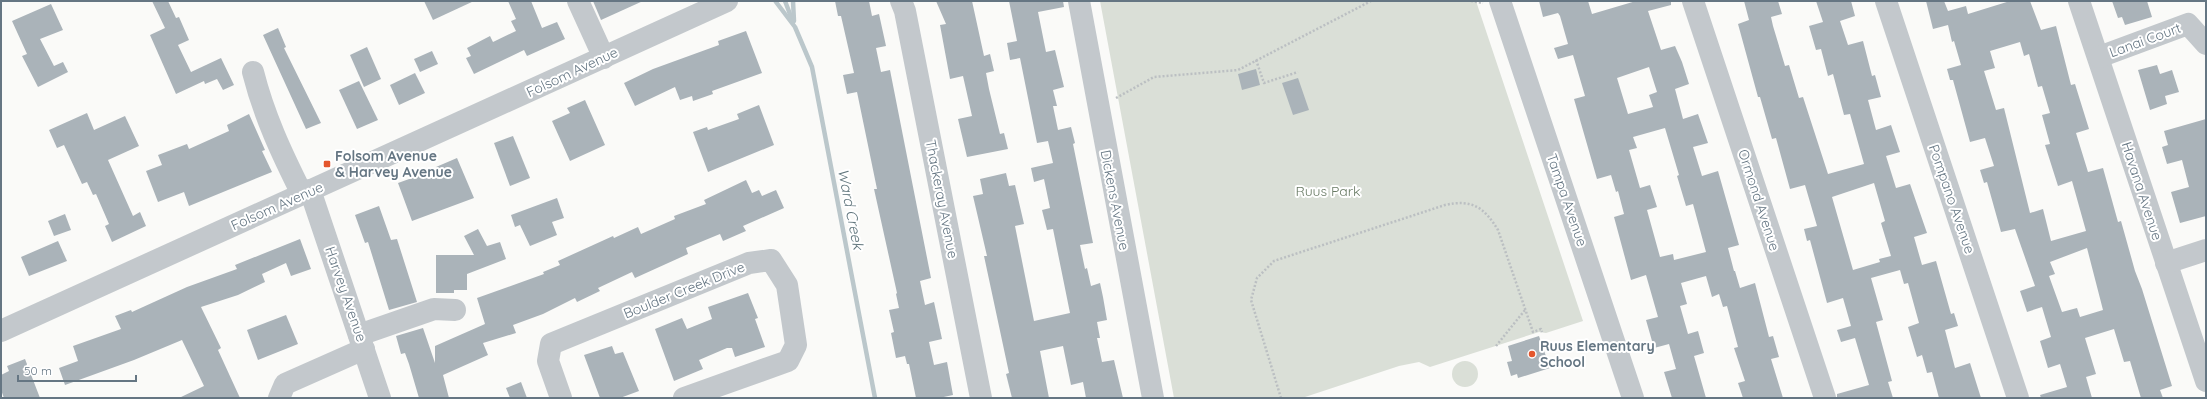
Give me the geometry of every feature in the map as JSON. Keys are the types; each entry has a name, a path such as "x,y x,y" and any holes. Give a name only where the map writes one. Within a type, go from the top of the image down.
{"street":[{"path":"578,1 604,58"},
{"name":"Folsom Avenue","path":"1,331 728,1"},
{"name":"Thackeray Avenue","path":"901,1 905,11 981,398"},
{"name":"Dickens Avenue","path":"1079,1 1153,398"},
{"name":"Tampa Avenue","path":"1500,1 1633,398"},
{"name":"Ormond Avenue","path":"1693,1 1825,398"},
{"name":"Pompano Avenue","path":"1886,1 2018,398"},
{"name":"Havana Avenue","path":"2079,1 2099,57 2206,381"},
{"name":"Lanai Court","path":"2099,57 2188,24 2206,44"},
{"name":"Harvey Avenue","path":"253,72 260,103 269,124 306,192 362,342 380,398"},
{"path":"2166,263 2206,250"},
{"name":"Boulder Creek Drive","path":"561,398 548,361 551,344 749,263 771,260 787,286 796,345 788,361 684,398"},
{"path":"279,398 285,384 362,342 434,309 456,310"}],"path":[{"path":"1097,104 1113,100 1154,77 1238,70 1371,1"},
{"path":"1472,1 1480,4 1487,1"},
{"path":"1256,60 1264,82 1298,72"},
{"path":"1281,398 1250,300 1256,278 1274,261 1445,205 1458,202 1472,204 1484,211 1498,230 1533,332 1540,329 1542,332"},
{"path":"1496,346 1525,310"}],"green space":[{"name":"Ruus Park","path":"1100,1 1476,1 1583,321 1546,333 1539,332 1430,367 1419,362 1399,366 1302,398 1174,398"},
{"path":"1465,361 1474,365 1478,374 1474,383 1465,387 1456,383 1452,374 1456,365"}],"building":[{"path":"152,1 168,1 176,18 179,17 189,40 178,45 191,72 221,58 234,85 223,90 217,79 205,84 204,81 176,94 150,35 165,28"},
{"path":"424,1 474,1 433,20"},
{"path":"508,1 531,1 542,28 557,22 565,39 527,56 524,50 474,74 466,58 471,56 467,48 490,36 493,42 516,31 511,21 516,19"},
{"path":"593,1 643,1 601,20"},
{"path":"835,1 869,1 872,16 879,14 886,46 876,48 881,72 890,70 931,278 920,281 925,305 934,302 942,339 929,342 934,365 947,362 953,395 939,398 916,398 909,364 907,364 905,356 896,358 891,333 894,332 889,310 899,308 897,293 874,189 877,189 857,92 847,94 843,75 854,73 841,16 838,16"},
{"path":"936,1 972,1 984,56 990,54 994,71 986,73 989,89 1000,134 1004,133 1008,149 967,157 958,119 972,116 963,76 950,79 940,25 946,24"},
{"path":"1009,1 1063,1 1064,7 1038,12 1046,52 1055,50 1064,87 1053,90 1057,106 1053,106 1058,130 1071,127 1075,143 1073,144 1093,243 1080,245 1085,269 1087,268 1091,286 1100,283 1107,320 1097,322 1100,338 1097,338 1102,362 1114,360 1123,398 1086,398 1083,382 1071,385 1063,346 1040,351 1049,398 1012,398 1006,374 1009,373 984,256 987,256 973,196 983,194 980,179 1006,173 1009,186 1015,185 1024,224 1015,226 1034,321 1070,313 1053,229 1047,230 1042,210 1050,208 1044,179 1034,182 1031,168 1053,163 1048,141 1037,143 1020,58 1010,60 1007,43 1017,41"},
{"path":"1539,1 1588,1 1592,14 1636,1 1671,1 1671,5 1648,11 1661,50 1675,46 1682,62 1689,84 1675,89 1683,119 1698,114 1708,143 1693,147 1702,176 1718,171 1739,245 1728,248 1734,271 1740,288 1755,283 1769,337 1773,336 1779,357 1771,359 1783,398 1743,398 1738,383 1745,381 1734,348 1738,347 1727,306 1723,307 1719,294 1712,297 1706,276 1681,283 1687,304 1680,306 1688,334 1698,331 1704,353 1694,356 1706,398 1672,398 1664,372 1676,369 1669,344 1654,348 1646,320 1658,317 1646,275 1631,280 1614,217 1624,214 1618,191 1616,192 1611,175 1597,179 1574,99 1585,96 1573,55 1558,59 1554,48 1568,44 1560,16 1558,13 1543,17","holes":["1649,67 1657,92 1649,95 1653,107 1628,114 1617,78","1665,128 1679,175 1677,176 1686,206 1693,204 1706,252 1674,260 1673,254 1660,257 1647,210 1657,207 1650,185 1640,188 1629,150 1637,148 1633,137"]},
{"path":"1744,1 1778,1 1782,14 1771,17 1773,26 1785,66 1789,65 1799,98 1803,97 1828,174 1864,164 1850,114 1844,115 1833,74 1828,76 1821,49 1816,50 1809,26 1823,22 1816,1 1851,1 1855,16 1840,21 1848,45 1863,41 1872,76 1875,75 1881,97 1868,100 1876,130 1891,125 1900,152 1886,156 1896,188 1910,184 1927,233 1914,237 1922,265 1936,261 1951,314 1954,313 1958,326 1945,330 1955,368 1970,363 1981,398 1939,398 1932,372 1927,373 1922,355 1917,357 1908,327 1919,323 1908,283 1904,284 1900,270 1871,278 1883,320 1876,322 1892,381 1888,382 1893,398 1837,398 1837,394 1869,385 1855,338 1841,342 1837,330 1851,326 1843,298 1827,303 1810,240 1807,241 1804,229 1817,226 1805,185 1790,189 1776,138 1772,139 1760,97 1758,97 1738,24 1749,20","holes":["1874,183 1885,221 1881,223 1891,256 1879,259 1880,262 1853,270 1832,197"]},
{"path":"1926,1 1944,1 1948,11 1966,6 1968,14 2010,1 2030,1 2041,30 2056,26 2071,85 2075,84 2089,129 2076,133 2088,172 2103,168 2118,222 2121,221 2135,271 2172,386 2160,390 2163,398 2141,398 2130,361 2124,362 2114,329 2085,338 2096,374 2086,377 2092,398 2041,398 2040,395 2067,387 2060,364 2048,368 2040,341 2051,337 2042,307 2027,312 2020,291 2035,286 2015,229 2001,232 1987,182 1984,183 1980,170 1994,166 1985,138 1970,142 1953,80 1950,80 1947,69 1961,65 1954,41 1952,42 1948,25 1933,29","holes":["2020,42 2024,56 2029,54 2038,87 2042,86 2050,113 2042,115 2050,144 2045,145 2058,186 2072,181 2086,231 2051,241 2043,209 2030,213 2004,108 1996,110 1984,71 1995,68 1990,51","2087,248 2103,310 2080,317 2077,308 2062,312 2049,276 2055,274 2050,262"]},
{"path":"2112,1 2147,1 2152,17 2125,25 2122,17 2118,18"},
{"path":"51,4 63,30 40,39 54,66 63,62 68,72 38,87 22,56 27,54 12,21"},
{"path":"278,28 286,47 284,48 321,123 306,129 263,35"},
{"path":"746,31 762,73 712,91 713,94 693,101 692,96 680,100 675,87 635,106 624,83 653,69 719,45 718,41"},
{"path":"367,47 381,79 364,87 350,55"},
{"path":"432,51 438,64 420,72 414,59"},
{"path":"2157,65 2160,74 2172,70 2179,92 2165,96 2167,104 2150,110 2138,70"},
{"path":"1256,69 1260,85 1242,90 1238,74"},
{"path":"415,73 425,93 399,105 390,85"},
{"path":"1298,78 1309,110 1293,115 1282,83"},
{"path":"359,81 378,120 357,129 339,90"},
{"path":"585,100 605,145 570,161 552,121 570,113 567,108"},
{"path":"759,105 774,145 708,172 693,132 707,127 708,130 739,119 737,114"},
{"path":"87,113 94,130 125,116 139,146 108,160 133,216 140,212 146,226 112,242 105,226 109,224 96,194 93,195 87,182 82,184 64,145 57,148 49,130"},
{"path":"249,114 265,150 262,151 272,172 189,206 184,192 158,202 146,171 162,165 158,155 187,144 189,149 229,131 227,125"},
{"path":"2206,119 2206,216 2180,223 2171,192 2189,187 2182,160 2167,164 2162,147 2168,145 2164,131"},
{"path":"513,136 530,178 510,186 494,143"},
{"path":"457,158 474,198 412,221 398,183 437,169 436,167"},
{"path":"746,180 752,193 759,190 762,196 776,190 784,208 743,226 746,231 723,241 720,234 686,248 688,254 635,278 632,272 598,288 600,291 577,302 575,298 543,314 513,325 516,333 483,343 488,355 443,375 449,398 419,398 405,353 401,354 396,336 423,328 435,363 435,346 485,324 477,298 544,274 543,272 560,265 558,261 613,236 614,238 638,227 641,234 675,219 674,216 706,204 704,200"},
{"path":"557,198 564,218 552,222 557,235 530,246 520,225 515,227 511,215"},
{"path":"379,206 391,240 397,239 417,302 389,310 368,242 365,243 355,215"},
{"path":"65,214 71,230 54,236 48,221"},
{"path":"478,229 487,246 500,242 506,259 467,274 467,290 454,290 454,293 436,293 436,255 474,255 464,236"},
{"path":"300,239 311,269 291,276 286,263 262,274 265,282 238,295 201,307 221,348 218,350 240,398 179,398 204,386 182,340 134,360 65,385 59,368 78,361 73,346 121,329 115,316 131,310 132,312 187,287 237,269 235,265"},
{"path":"58,241 67,261 29,276 21,257"},
{"path":"748,293 758,318 755,319 765,347 735,357 732,348 727,348 699,360 703,369 674,381 655,329 682,318 687,329 712,319 708,307"},
{"path":"286,315 298,344 258,360 247,330"},
{"path":"1539,336 1550,368 1518,378 1517,374 1511,376 1507,362 1512,361 1508,346"},
{"path":"612,346 615,354 623,352 639,391 620,398 600,398 584,355"},
{"path":"25,359 40,398 4,398 1,390 1,375 9,371 7,366"},
{"path":"521,382 527,398 510,398 506,388"}],"waterway":[{"name":"Ward Creek","path":"785,1 793,22"},
{"name":"Ward Creek","path":"793,1 794,21"},
{"name":"Ward Creek","path":"776,2 795,27 812,67 875,398"}],"place":[{"name":"Folsom Avenue & Harvey Avenue","path":"327,164"},
{"name":"Ruus Elementary School","path":"1532,354"}]}
